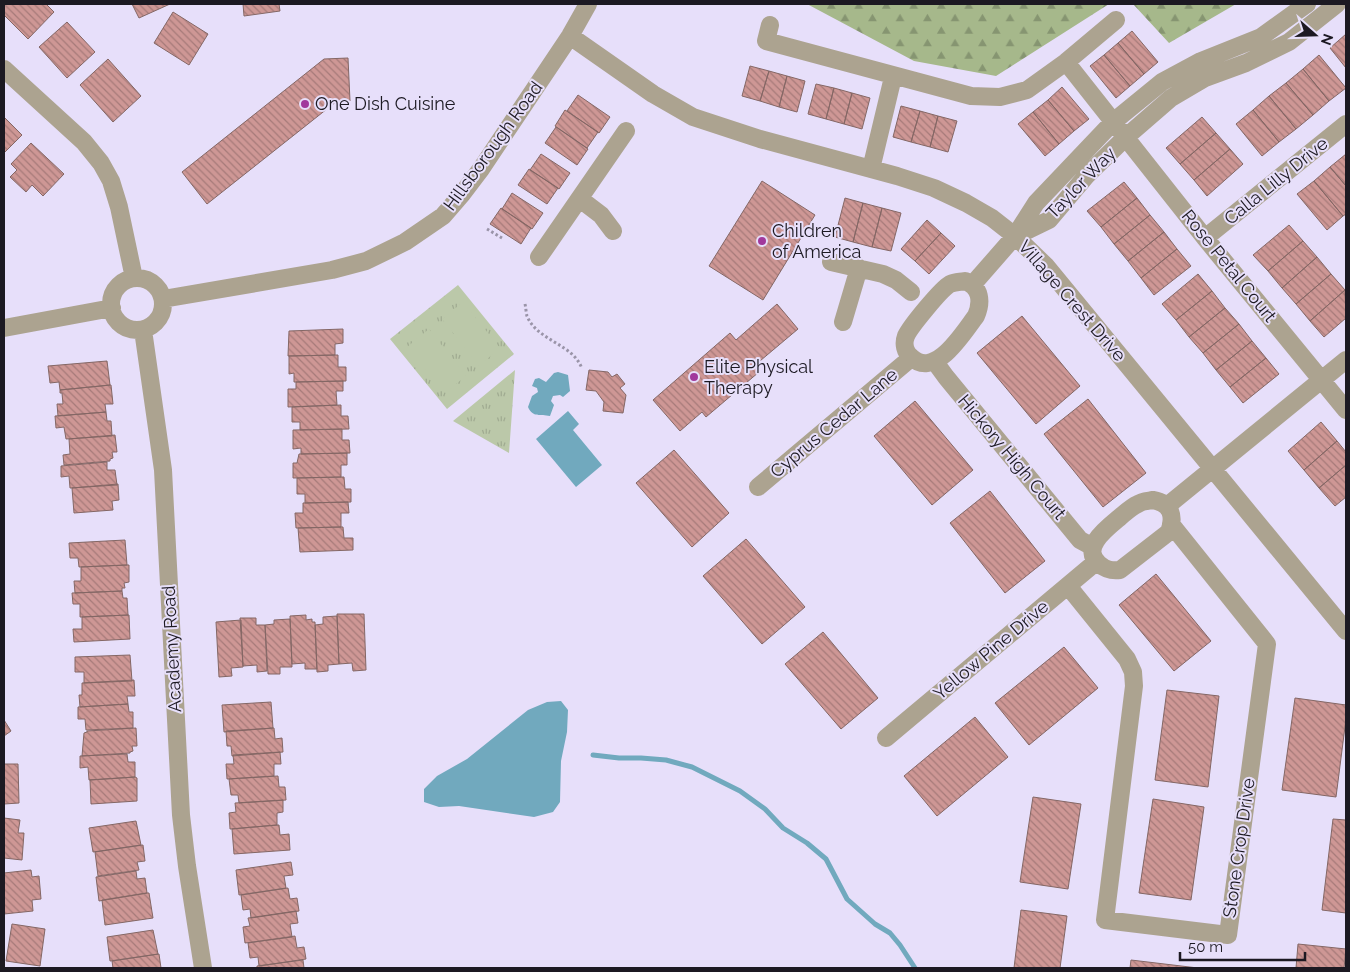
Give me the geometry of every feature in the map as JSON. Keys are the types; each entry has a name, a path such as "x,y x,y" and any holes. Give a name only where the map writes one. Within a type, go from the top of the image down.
{"street":[{"name":"Hillsborough Road","path":"163,299 332,270 366,261 405,242 443,216 462,194 570,36 588,4"},
{"name":"Taylor Way","path":"1015,236 1036,203 1076,159 1113,122 1162,82 1201,61 1261,37 1307,4"},
{"name":"Taylor Way","path":"1015,236 1049,220 1087,175 1126,137 1171,98 1205,78 1246,63 1289,42 1336,4"},
{"path":"770,25 766,41 893,77 971,96 1000,97 1027,90 1066,62 1116,20"},
{"name":"Village Crest Drive","path":"570,36 653,94 693,117 760,139 934,188 992,218 1015,236 1046,266 1346,631"},
{"name":"Rose Petal Court","path":"1066,62 1205,238 1346,410"},
{"path":"4,69 84,142 101,163 111,181 119,207 134,278"},
{"path":"871,169 893,77"},
{"name":"Calla Lilly Drive","path":"1205,238 1346,124"},
{"path":"539,257 626,131"},
{"path":"580,199 601,214 613,231"},
{"path":"936,362 976,316 980,301 978,292 973,284 1015,236"},
{"path":"831,262 884,274 896,280 911,292"},
{"path":"844,322 859,268"},
{"path":"134,278 142,278 156,285 163,299 163,307 157,322 143,330 126,328 114,316 112,300 114,292 126,281 134,278"},
{"name":"Cyprus Cedar Lane","path":"936,362 920,363 911,358 906,352 906,337 910,329 949,284 965,281 973,284"},
{"path":"4,328 112,308"},
{"name":"Academy Road","path":"143,330 163,470 180,816 203,968"},
{"name":"Cyprus Cedar Lane","path":"758,487 911,358"},
{"path":"1095,555 1103,568 1112,571 1120,570 1164,538 1171,524 1171,514 1167,506 1346,360"},
{"name":"Hickory High Court","path":"936,362 946,377 1080,540 1095,555"},
{"name":"Yellow Pine Drive","path":"886,738 1068,586 1095,555 1096,539 1101,532 1137,504 1153,500 1167,506"},
{"name":"Stone Crop Drive","path":"1068,586 1127,659 1132,672 1134,686 1105,920 1228,935 1267,644 1171,524"}],"path":[{"path":"487,228 502,238"},
{"path":"525,304 528,317 535,327 580,361 582,369"}],"green space":[{"path":"807,4 1109,4 996,76 914,61"},
{"path":"1133,4 1236,4 1169,43"},
{"path":"458,285 514,354 447,409 390,339"},
{"path":"463,302 500,348 479,366 442,319"},
{"path":"429,329 466,376 445,393 407,347"},
{"path":"515,370 509,453 453,421"}],"water":[{"path":"558,372 568,375 570,391 563,397 560,395 553,396 551,401 554,405 550,416 532,413 528,407 532,396 538,392 537,388 532,386 535,379 539,378 546,382 554,373"},
{"path":"568,411 579,424 573,430 602,465 576,487 536,439"},
{"path":"561,701 568,710 567,732 561,761 560,802 553,812 534,817 459,806 439,807 424,802 424,789 437,776 467,759 528,710 547,702"}],"building":[{"path":"6,4 46,4 54,12 28,39 4,15 4,6"},
{"path":"132,4 170,4 139,18"},
{"path":"243,4 279,4 280,11 244,16"},
{"path":"173,12 208,34 189,65 154,43"},
{"path":"67,22 95,52 67,78 39,47"},
{"path":"1132,31 1158,62 1144,74 1118,43"},
{"path":"1346,34 1346,68 1330,48"},
{"path":"1118,43 1144,74 1130,86 1104,55"},
{"path":"1104,55 1130,86 1116,98 1090,66"},
{"path":"1319,55 1346,88 1329,101 1303,69"},
{"path":"348,58 350,101 337,101 207,204 182,172 324,59"},
{"path":"108,59 141,96 113,122 80,85"},
{"path":"750,66 769,71 760,101 742,96"},
{"path":"1303,69 1329,101 1313,115 1286,83"},
{"path":"769,71 787,76 779,107 760,101"},
{"path":"787,76 805,81 797,112 779,107"},
{"path":"1286,83 1313,115 1296,129 1269,96"},
{"path":"816,84 834,88 826,119 808,114"},
{"path":"1062,87 1089,119 1074,131 1048,100"},
{"path":"834,88 852,93 844,124 826,119"},
{"path":"852,93 870,98 862,129 844,124"},
{"path":"578,95 610,117 599,133 567,111"},
{"path":"1269,96 1296,129 1279,142 1253,110"},
{"path":"1048,100 1074,131 1059,144 1033,112"},
{"path":"901,106 920,111 911,142 893,137"},
{"path":"565,110 598,132 587,148 555,126"},
{"path":"1253,110 1279,142 1262,156 1236,124"},
{"path":"920,111 938,116 930,147 911,142"},
{"path":"1033,112 1059,144 1045,156 1018,124"},
{"path":"938,116 957,121 948,152 930,147"},
{"path":"4,117 22,135 4,153"},
{"path":"1202,117 1216,133 1180,164 1166,148"},
{"path":"556,127 588,149 577,165 545,143"},
{"path":"1216,133 1230,149 1194,180 1180,164"},
{"path":"31,143 64,174 43,196 32,185 26,192 10,177 17,170 11,164"},
{"path":"1230,149 1243,164 1207,196 1194,180"},
{"path":"541,154 570,173 559,189 530,170"},
{"path":"1346,154 1346,186 1330,167"},
{"path":"1330,167 1346,186 1346,214 1343,216 1314,181"},
{"path":"529,169 558,188 547,204 518,185"},
{"name":"Children of America","path":"762,181 815,215 763,300 709,266"},
{"path":"1314,181 1343,216 1327,230 1297,194"},
{"path":"1124,182 1137,198 1101,227 1087,211"},
{"path":"512,193 543,213 532,229 502,209"},
{"path":"845,198 863,203 853,242 835,237"},
{"path":"1137,198 1150,215 1114,244 1101,227"},
{"path":"863,203 882,208 872,247 853,242"},
{"path":"501,208 531,228 521,244 490,224"},
{"path":"882,208 901,213 891,251 872,247"},
{"path":"1150,215 1164,232 1128,261 1114,244"},
{"path":"927,220 941,233 915,261 901,249"},
{"path":"1289,225 1303,241 1268,271 1253,255"},
{"path":"1164,232 1177,249 1141,278 1128,261"},
{"path":"941,233 955,246 929,274 915,261"},
{"path":"1303,241 1317,257 1282,288 1268,271"},
{"path":"1177,249 1191,266 1154,295 1141,278"},
{"path":"1317,257 1331,274 1296,304 1282,288"},
{"path":"1198,274 1212,291 1176,320 1162,304"},
{"path":"1331,274 1345,290 1310,321 1296,304"},
{"path":"1345,290 1346,318 1324,337 1310,321"},
{"path":"1212,291 1225,308 1189,337 1176,320"},
{"path":"777,304 798,329 754,366 759,372 706,417 702,412 680,431 653,400 730,333 736,340"},
{"path":"1225,308 1239,324 1203,353 1189,337"},
{"path":"1022,316 1080,386 1036,424 977,353"},
{"path":"1239,324 1252,341 1216,370 1203,353"},
{"path":"343,329 343,343 335,344 335,355 288,356 289,331"},
{"path":"1252,341 1266,358 1230,387 1216,370"},
{"path":"338,355 338,367 346,367 346,381 294,382 294,373 289,374 289,356"},
{"path":"1266,358 1279,374 1243,403 1230,387"},
{"path":"107,361 110,385 60,390 59,382 50,383 48,366"},
{"path":"589,370 608,372 612,377 617,374 625,384 620,388 626,395 623,413 603,411 604,402 596,391 586,390"},
{"path":"343,381 343,391 336,391 337,405 288,407 288,389 296,389 296,382"},
{"path":"111,385 113,404 105,404 106,412 58,416 57,404 63,404 60,390"},
{"path":"1088,399 1146,473 1103,507 1044,434"},
{"path":"915,401 973,470 932,505 874,436"},
{"path":"341,405 341,416 348,416 349,429 300,430 300,422 292,422 292,407"},
{"path":"106,412 107,421 111,421 112,436 66,439 64,427 56,428 55,416"},
{"path":"1321,422 1337,441 1304,470 1288,451"},
{"path":"342,429 342,440 349,440 350,453 301,454 301,448 293,449 293,430"},
{"path":"115,435 117,452 112,452 113,458 110,461 64,465 63,455 70,454 69,439"},
{"path":"1337,441 1346,452 1346,465 1319,488 1304,470"},
{"path":"674,450 729,513 692,547 636,483"},
{"path":"347,453 347,465 341,465 341,477 293,478 293,463 297,463 299,454"},
{"path":"107,462 107,470 115,470 117,485 70,488 69,476 61,477 61,466"},
{"path":"1346,465 1346,497 1335,506 1319,488"},
{"path":"344,477 345,489 351,489 351,502 305,503 305,494 297,494 297,478"},
{"path":"118,484 119,500 112,501 113,510 74,513 72,488"},
{"path":"990,491 1045,561 1005,593 950,523"},
{"path":"348,502 349,513 341,513 341,527 296,528 295,513 303,513 303,503"},
{"path":"343,527 344,538 353,538 353,550 300,552 298,528"},
{"path":"746,539 805,607 762,644 703,576"},
{"path":"125,540 127,565 79,567 78,558 70,558 69,543"},
{"path":"129,565 129,582 124,583 125,588 122,588 122,591 75,593 74,581 81,581 81,567"},
{"path":"1156,574 1211,641 1174,671 1119,605"},
{"path":"122,591 123,598 127,598 128,615 80,617 80,604 73,604 72,593"},
{"path":"337,614 364,614 366,670 353,671 352,663 339,664"},
{"path":"129,615 130,639 74,642 73,629 82,629 82,617"},
{"path":"306,615 306,620 312,619 312,622 315,622 317,669 305,669 305,663 292,664 290,616"},
{"path":"337,616 339,664 328,665 328,671 317,672 315,625 323,624 323,617"},
{"path":"240,618 256,618 256,625 265,625 267,671 257,672 257,665 243,666"},
{"path":"290,619 292,667 280,667 280,674 268,674 265,625 274,624 274,620"},
{"path":"241,620 243,667 231,668 232,676 219,677 216,622"},
{"path":"823,632 878,698 841,729 785,664"},
{"path":"1064,647 1098,688 1029,745 995,703"},
{"path":"130,655 132,681 84,683 84,672 75,672 75,657"},
{"path":"134,680 135,696 127,696 128,704 80,707 79,695 82,695 82,683"},
{"path":"1167,690 1219,696 1208,787 1155,780"},
{"path":"1295,698 1346,705 1346,719 1336,797 1282,790"},
{"path":"271,702 273,728 224,732 222,705"},
{"path":"128,704 129,712 133,712 133,728 86,730 85,719 78,719 78,707"},
{"path":"975,717 1008,757 937,816 904,776"},
{"path":"4,720 11,731 4,736"},
{"path":"136,728 137,746 132,746 133,751 130,753 82,756 84,733 87,731"},
{"path":"274,728 275,739 282,738 283,752 232,756 231,746 227,746 226,731"},
{"path":"280,752 281,764 274,764 274,776 227,779 226,764 234,764 233,755"},
{"path":"127,754 128,762 135,762 135,777 89,780 88,767 80,768 80,756"},
{"path":"4,764 18,764 19,803 4,804"},
{"path":"278,776 279,787 285,787 286,800 239,803 238,795 231,795 229,779"},
{"path":"137,778 137,801 91,804 90,780"},
{"path":"1033,797 1081,804 1068,889 1020,882"},
{"path":"1153,799 1204,807 1191,900 1139,893"},
{"path":"283,800 283,812 277,813 277,825 230,829 229,813 236,812 235,803"},
{"path":"4,818 20,820 18,833 24,833 22,860 4,858"},
{"path":"1333,819 1346,820 1346,913 1322,910"},
{"path":"136,821 141,845 93,852 89,828"},
{"path":"279,825 280,835 289,834 290,850 234,854 232,829"},
{"path":"143,845 145,861 137,862 139,870 98,876 95,852"},
{"path":"291,862 293,875 284,876 286,888 239,895 236,870"},
{"path":"31,870 32,877 39,876 41,899 32,900 33,911 4,914 4,873"},
{"path":"136,871 137,879 145,878 147,893 99,901 96,877"},
{"path":"288,888 290,899 297,898 299,911 251,918 250,909 243,910 241,895"},
{"path":"149,893 153,918 105,925 102,900"},
{"path":"1021,910 1067,916 1060,968 1014,968"},
{"path":"296,911 298,923 290,924 292,937 245,943 243,927 250,926 248,918"},
{"path":"12,924 45,929 40,966 6,961"},
{"path":"153,930 158,954 110,961 107,937"},
{"path":"295,936 297,948 304,947 306,959 259,966 258,957 250,958 248,943"},
{"path":"1298,944 1346,949 1344,968 1296,968"},
{"path":"159,954 161,968 113,968 112,961"},
{"path":"303,960 304,968 257,968 257,966"},
{"path":"1131,960 1198,968 1130,968"}],"waterway":[{"path":"593,755 666,760 692,767 740,791 765,809 783,828 807,843 826,859 847,899 875,924 890,933 915,968"}],"place":[{"name":"One Dish Cuisine","path":"305,104"},
{"name":"Children of America","path":"762,241"},
{"name":"Elite Physical Therapy","path":"694,377"}]}
